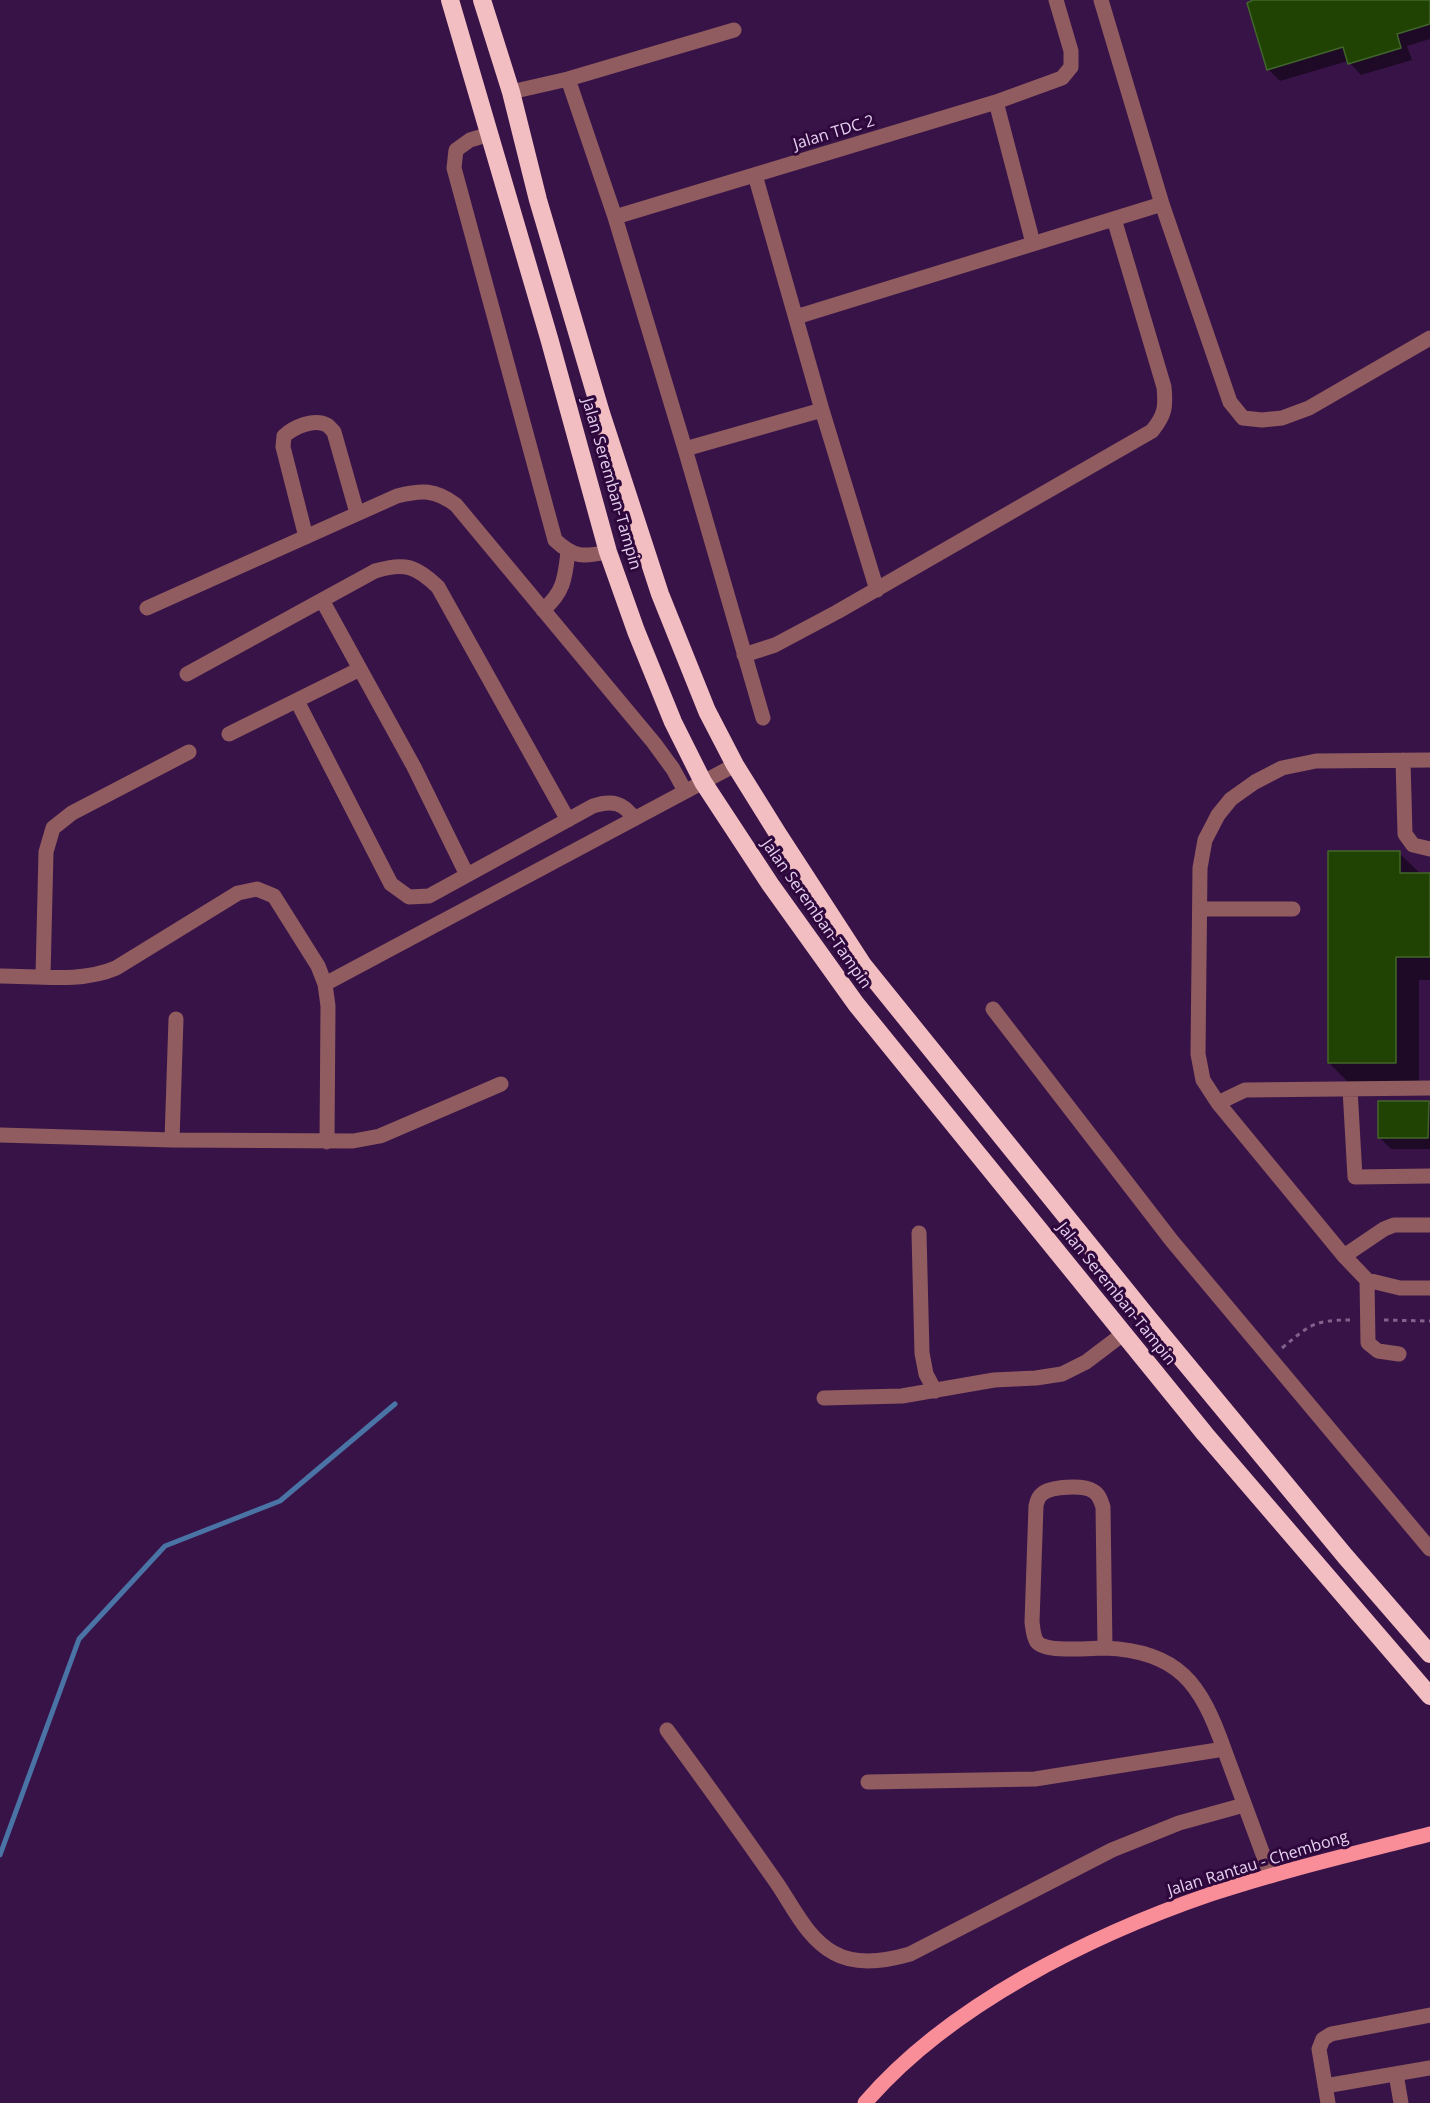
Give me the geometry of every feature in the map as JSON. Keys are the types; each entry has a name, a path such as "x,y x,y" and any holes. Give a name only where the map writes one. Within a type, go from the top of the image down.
{"highway":[{"name":"Jalan Seremban-Tampin","path":"450,0 608,552 636,631 669,712 703,782 770,884 856,1004 1205,1434 1430,1696"},
{"name":"Jalan Seremban-Tampin","path":"482,0 511,92 538,200 601,413 660,594 707,711 735,765 863,965 1149,1319 1345,1556 1430,1654"}],"main road":[{"name":"Jalan Rantau - Chembong","path":"865,2103 924,2045 981,2004 1033,1973 1101,1938 1155,1914 1212,1894 1430,1834"}],"street":[{"name":"Jalan TDC 2","path":"615,217 996,102 1062,78 1071,67 1071,51 1056,0"},
{"path":"1101,0 1162,204 1230,402 1243,418 1262,420 1281,418 1309,408 1430,338"},
{"path":"511,92 568,79 734,30"},
{"path":"568,79 615,217 763,718"},
{"path":"996,102 1033,243"},
{"path":"490,134 470,140 456,150 454,168 555,540 568,552 590,556 608,552"},
{"path":"755,176 822,410 877,590"},
{"path":"796,317 1162,204"},
{"path":"744,655 775,645 877,590 1152,431 1162,419 1166,404 1164,387 1113,219"},
{"path":"685,449 822,410"},
{"path":"306,537 283,447 284,436 292,429 316,422 327,425 334,432 357,513"},
{"path":"147,608 397,496 428,491 444,496 456,505 654,742 685,791"},
{"path":"543,610 554,601 560,591 565,577 568,552"},
{"path":"187,674 375,572 390,567 408,566 423,573 438,587 568,820"},
{"path":"322,600 414,767 467,875"},
{"path":"229,734 360,669"},
{"path":"297,701 391,884 408,897 429,896 593,806 615,802 624,806 634,819"},
{"path":"43,976 46,852 53,828 72,813 189,752"},
{"path":"1430,760 1316,760 1282,768 1239,793 1218,815 1205,840 1200,868 1198,1054 1203,1080 1218,1103 1344,1256 1367,1280 1400,1288 1430,1288"},
{"path":"1403,760 1405,834 1413,845 1430,849"},
{"path":"325,984 735,765"},
{"path":"0,976 83,977 101,975 117,968 238,892 257,889 274,896 318,966 325,984 328,1006 327,1142"},
{"path":"1200,909 1293,909"},
{"path":"993,1009 1172,1241 1430,1549"},
{"path":"172,1140 176,1019"},
{"path":"0,1135 172,1140 353,1141 380,1136 501,1084"},
{"path":"1218,1103 1245,1090 1422,1088 1430,1098"},
{"path":"1350,1089 1355,1177 1430,1176"},
{"path":"1344,1256 1384,1229 1394,1225 1430,1225"},
{"path":"919,1233 922,1353 926,1374 935,1391"},
{"path":"1367,1280 1368,1342 1378,1351 1399,1354"},
{"path":"824,1398 902,1396 994,1380 1062,1374 1086,1362 1124,1334"},
{"path":"1105,1648 1103,1507 1100,1498 1091,1489 1057,1488 1049,1490 1038,1499 1036,1506 1032,1622 1037,1642 1042,1646 1052,1648 1129,1649 1166,1661 1179,1670 1194,1686 1215,1722 1271,1876"},
{"path":"667,1730 777,1882 814,1938 834,1953 848,1959 890,1960 910,1954 1112,1850 1179,1823 1244,1805"},
{"path":"868,1782 1035,1779 1224,1749"},
{"path":"1328,2103 1319,2049 1323,2039 1331,2034 1430,2016"},
{"path":"1325,2086 1430,2068"},
{"path":"1396,2074 1401,2103"}],"path":[{"path":"1269,1358 1310,1325 1325,1320 1430,1321"}],"building":[{"path":"1253,0 1430,0 1430,24 1397,34 1401,48 1348,64 1343,47 1267,70 1247,3"},
{"path":"1328,851 1400,851 1400,873 1430,873 1430,957 1396,957 1396,1063 1328,1063"},
{"path":"1378,1101 1429,1101 1428,1138 1378,1138"}],"waterway":[{"path":"0,1855 79,1639 165,1546 280,1501 395,1404"}]}
